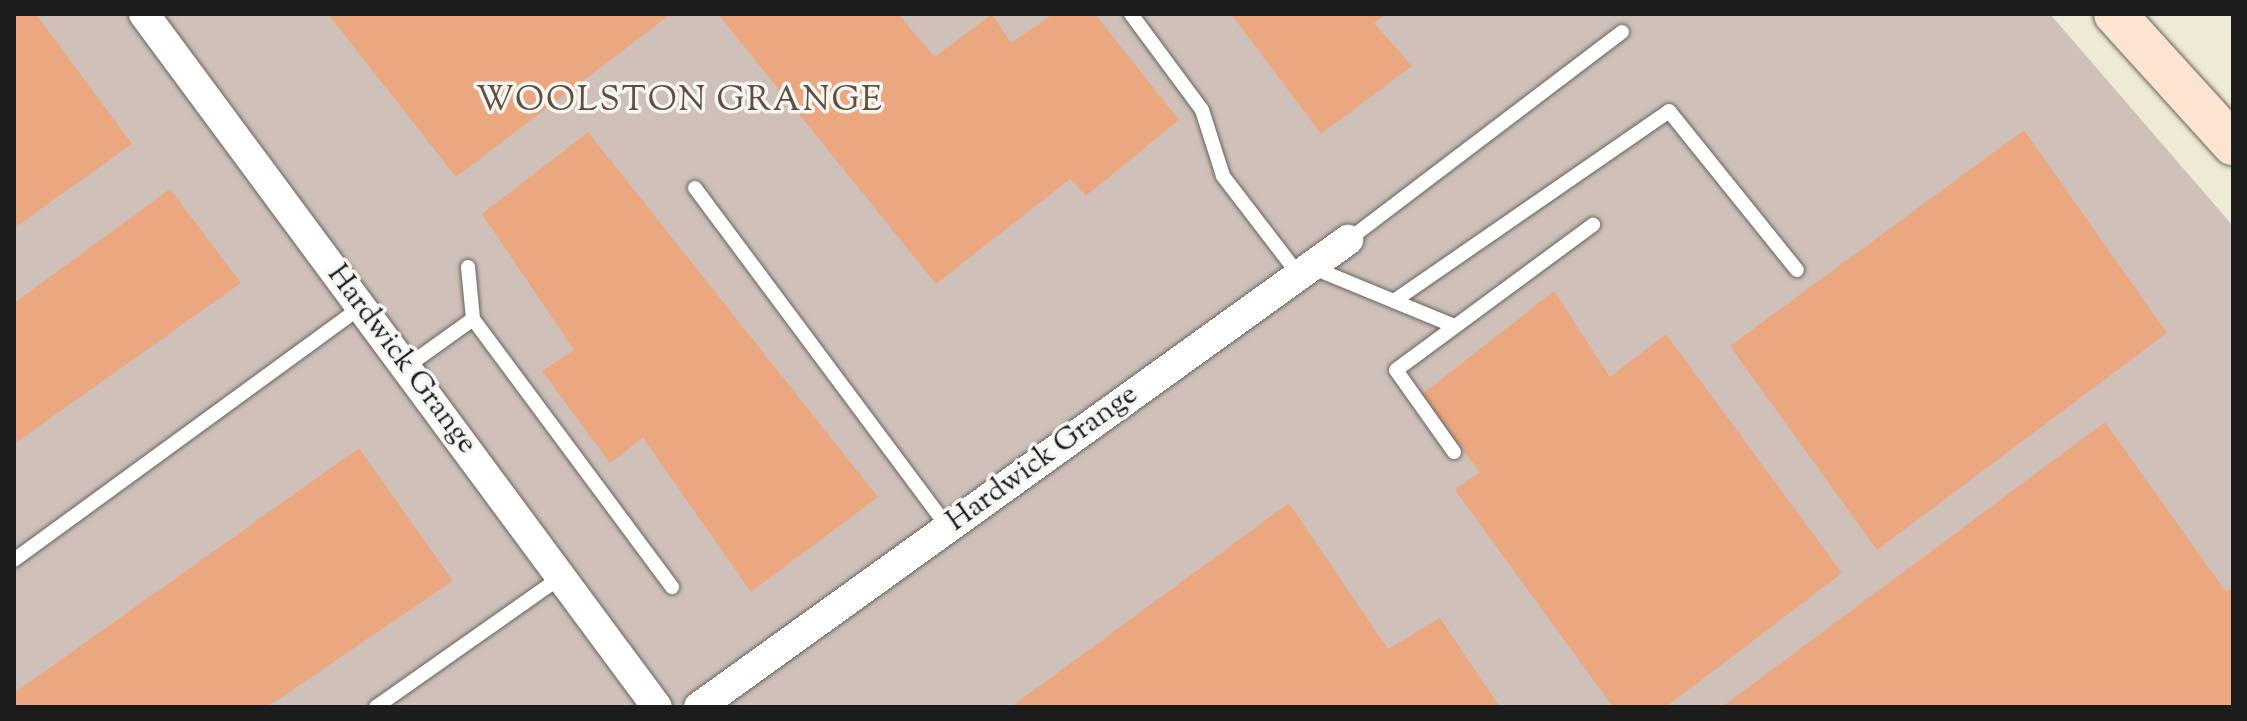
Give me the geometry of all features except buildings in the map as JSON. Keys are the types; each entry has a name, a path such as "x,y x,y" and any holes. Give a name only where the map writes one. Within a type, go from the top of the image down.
{"main road":[{"path":"2115,14 2233,144"}],"street":[{"name":"Hardwick Grange","path":"144,14 657,707"},
{"name":"Hardwick Grange","path":"699,707 1348,240"}],"lane":[{"path":"1131,14 1202,110 1223,176 1305,271 1394,301 1452,325"},
{"path":"1348,240 1622,32"},
{"path":"1394,301 1669,111 1797,270"},
{"path":"695,188 948,528"},
{"path":"1454,452 1396,370 1452,325 1593,225"},
{"path":"468,267 473,319 672,587"},
{"path":"14,560 361,307"},
{"path":"406,367 473,319"},
{"path":"376,707 561,577"}],"shaded area":[{"path":"14,14 2050,14 2233,226 2233,707 14,707"}],"district":[{"name":"WOOLSTON GRANGE","path":"680,102"}]}
